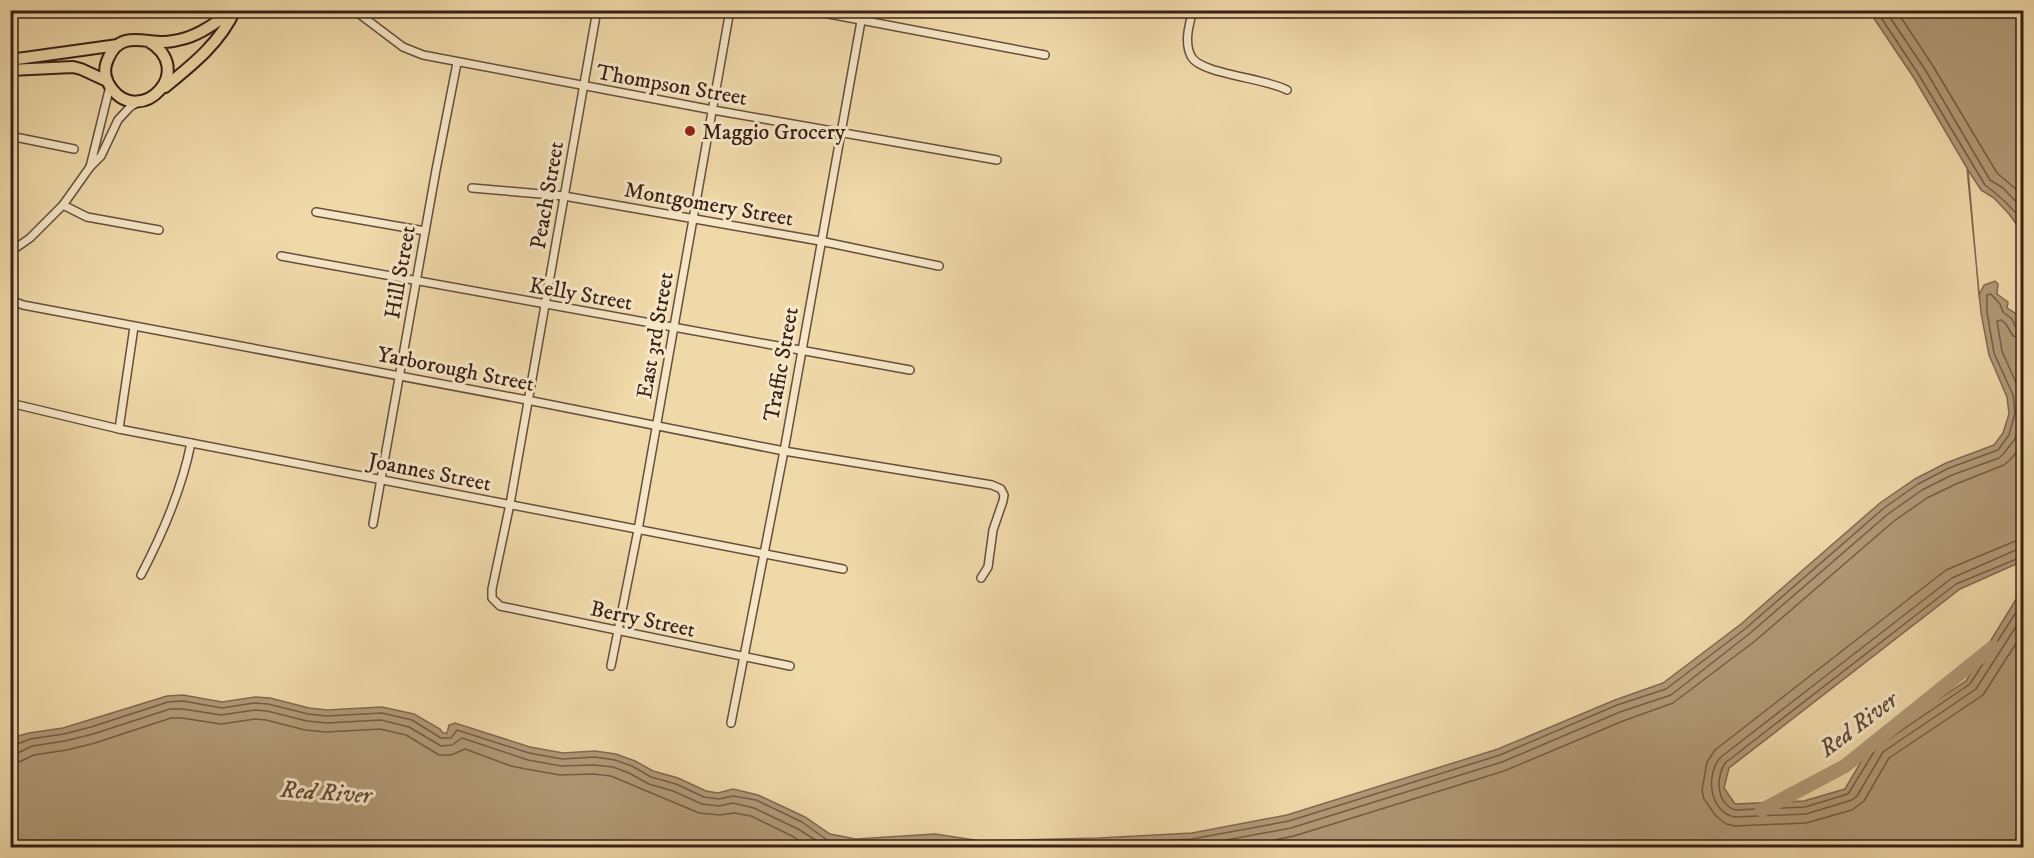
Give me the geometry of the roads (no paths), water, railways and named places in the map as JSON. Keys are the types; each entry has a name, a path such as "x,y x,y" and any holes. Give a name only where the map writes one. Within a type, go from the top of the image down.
{"main road":[{"path":"10,60 118,45 133,39 165,42 189,37 205,30 234,10"},
{"path":"10,70 81,69 108,83 122,98 140,101 156,95 207,51 230,22 234,10"},
{"path":"148,41 163,53 167,62 168,71 162,89"},
{"path":"108,83 106,65 112,50 118,45"}],"street":[{"name":"Thompson Street","path":"354,10 403,47 423,55 457,63 997,160"},
{"name":"Peach Street","path":"492,598 597,10"},
{"name":"East 3rd Street","path":"611,666 638,530 730,10"},
{"path":"808,10 1044,55"},
{"name":"Traffic Street","path":"731,723 784,451 863,10"},
{"path":"1193,10 1187,39 1193,60 1204,67 1265,81 1287,90"},
{"name":"Hill Street","path":"373,524 457,63"},
{"path":"90,166 108,83"},
{"path":"10,252 49,221 63,205 90,166 101,156 118,120 130,107 140,101"},
{"path":"10,136 74,149"},
{"name":"Montgomery Street","path":"472,188 564,196 820,241 939,266"},
{"path":"63,205 87,217 159,230"},
{"path":"316,212 425,231"},
{"name":"Kelly Street","path":"281,256 910,370"},
{"name":"Yarborough Street","path":"10,300 23,306 527,400 784,451 985,483 1001,489 1004,495 993,530 988,567 981,579"},
{"path":"119,429 134,327"},
{"name":"Joannes Street","path":"10,403 119,429 843,569"},
{"path":"141,575 177,494 191,443"},
{"name":"Berry Street","path":"492,598 500,606 790,666"}],"water":[{"path":"1869,11 2023,11 2023,233 1994,198 1981,190 1968,170 1976,264 1967,168 1914,78"},
{"path":"1995,281 1998,284 1997,294 2008,302 2007,308 2018,315 2022,328 2023,325 2023,561 1960,589 1729,768 1724,788 1735,804 1804,801 1845,789 1872,743 1966,681 2023,588 2024,843 2020,847 11,847 11,742 18,736 63,728 167,696 183,695 222,702 255,697 270,698 327,710 382,707 414,714 443,733 447,733 449,725 455,723 530,747 563,753 595,751 616,754 706,791 718,793 733,789 758,795 805,817 830,834 856,839 935,834 981,841 1192,833 1287,815 1498,749 1615,700 1663,683 1741,624 1880,503 1915,479 1946,463 1994,445 2003,433 2009,414 2007,397 1989,355 1979,295 1984,285"}],"waterway":[{"name":"Red River","path":"1762,810 1845,766 1993,647"}],"place":[{"name":"Maggio Grocery","path":"690,131"}]}
